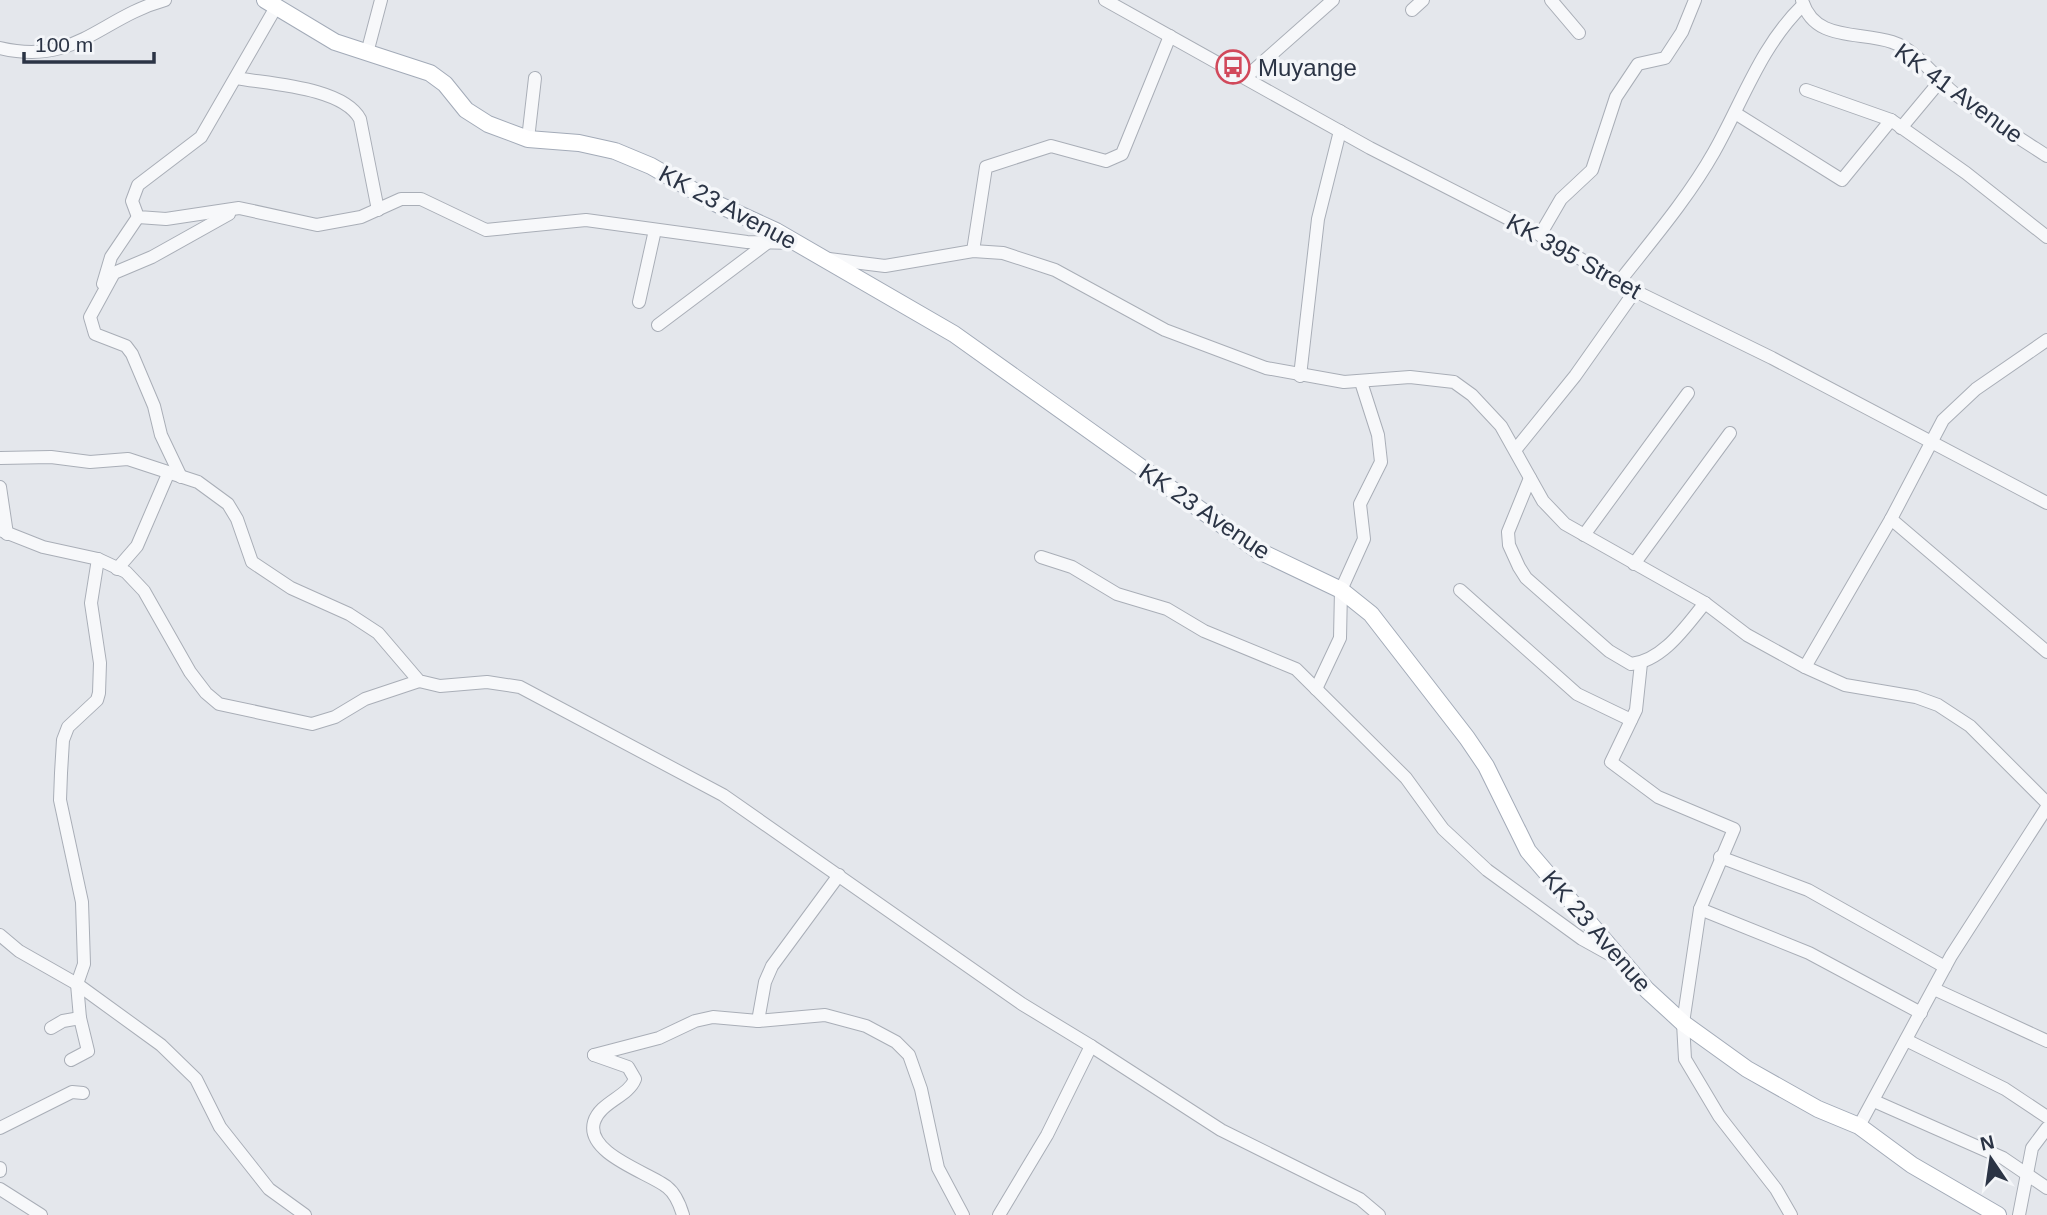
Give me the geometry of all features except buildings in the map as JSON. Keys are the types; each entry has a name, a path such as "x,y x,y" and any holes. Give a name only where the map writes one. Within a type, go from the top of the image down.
{"main road":[{"name":"KK 23 Avenue","path":"270,3 335,42 430,73 445,84 466,110 488,124 528,139 579,143 615,152 651,166 823,258 987,356 1257,550 1341,590 1371,614 1446,708 1486,766 1528,851 1621,961 1683,1023 1772,1085 1859,1126 1912,1165 1998,1215"}],"street":[{"path":"1,46 28,54 78,43 127,13 165,0"},
{"path":"367,53 381,0"},
{"name":"KK 395 Street","path":"1105,0 1128,6 1170,36 1340,131 1541,234 1635,291 1932,441 2047,503"},
{"path":"1246,77 1333,0"},
{"path":"1412,10 1423,0"},
{"path":"1551,0 1579,33"},
{"path":"1541,234 1561,200 1592,170 1616,97 1638,64 1665,58 1682,32 1695,0"},
{"path":"138,217 132,201 138,185 201,137 236,78 270,3"},
{"path":"1619,282 1700,173 1735,113 1754,70 1771,42 1803,3"},
{"name":"KK 41 Avenue","path":"1803,3 1813,22 1824,29 1893,43 1908,50 1985,116 2047,156"},
{"path":"973,251 985,167 1031,150 1051,146 1106,161 1115,159 1122,154 1170,36"},
{"path":"236,78 324,94 355,109 360,119 378,210"},
{"path":"528,139 535,78"},
{"path":"1735,113 1842,180 1941,80"},
{"path":"1806,90 1896,124 1966,173 2047,237"},
{"path":"1300,376 1318,219 1340,131"},
{"path":"138,217 179,218 239,208 317,225 340,223 411,197 421,199 486,230 586,220 767,243 794,243"},
{"path":"102,291 114,273 152,257 239,208"},
{"path":"117,569 137,546 175,476 154,406 132,354 126,346 95,334 90,322 111,257 138,217"},
{"path":"639,302 655,230"},
{"path":"658,325 767,243"},
{"path":"823,258 885,266 973,251 1003,253 1033,261 1165,330 1266,368 1300,376 1361,382 1410,377 1454,382 1472,395 1516,449 1552,513 1634,564 1705,603 1747,635 1805,667 1845,685 1916,697 1938,705 1970,726 2047,805 1945,967 1859,1126"},
{"path":"1516,449 1575,376 1635,291"},
{"path":"1805,667 1891,519 1943,420 1959,402 2047,340"},
{"path":"1316,689 1340,638 1341,590 1365,535 1359,514 1360,504 1381,462 1378,435 1361,382"},
{"path":"1584,534 1688,393"},
{"path":"1634,564 1730,433"},
{"path":"0,465 0,458 51,457 89,462 116,458 198,482 228,505 237,519 252,562 291,588 349,614 377,633 419,681"},
{"path":"1530,478 1508,531 1509,545 1518,567 1526,578 1609,651 1631,664 1641,663 1672,642 1705,603"},
{"path":"0,487 4,532 43,547 98,559 125,572 144,592 190,672 219,704 305,723 322,722 365,699 419,681 440,686 487,682 520,687 723,794 1022,1004 1221,1130 1360,1199 1379,1215"},
{"path":"1891,519 2047,652"},
{"path":"1041,557 1072,566 1117,594 1167,609 1204,631 1296,669 1406,778 1443,829 1487,870 1582,939 1621,961"},
{"path":"71,1060 89,1051 80,1018 77,984 84,964 80,913 82,902 60,800 61,773 63,740 68,727 97,700 99,693 100,663 91,603 98,559"},
{"path":"1460,590 1577,694 1631,720"},
{"path":"1641,663 1636,710 1611,762 1658,797 1734,829 1699,909 1683,1023 1685,1059 1698,1082 1791,1215"},
{"path":"1720,857 1808,890 1945,967"},
{"path":"758,1021 765,982 772,966 839,875"},
{"path":"1699,909 1809,953 1921,1013"},
{"path":"0,935 29,958 77,984 161,1045 196,1079 220,1127 268,1189 305,1215"},
{"path":"1934,989 2047,1041"},
{"path":"683,1215 679,1201 668,1188 620,1162 602,1146 595,1132 594,1122 601,1111 632,1086 635,1079 628,1067 594,1055 659,1038 695,1021 713,1017 758,1021 825,1015 866,1026 896,1042 908,1055 921,1089 938,1168 963,1215"},
{"path":"51,1028 63,1021 80,1018"},
{"path":"1906,1040 2005,1089 2047,1117"},
{"path":"999,1215 1047,1135 1091,1046"},
{"path":"0,1128 72,1092 83,1093"},
{"path":"1874,1101 2003,1158 2047,1188"},
{"path":"2019,1215 2032,1148 2047,1129"},
{"path":"0,1189 41,1215"}],"place":[{"name":"Muyange","path":"1233,67"}]}
